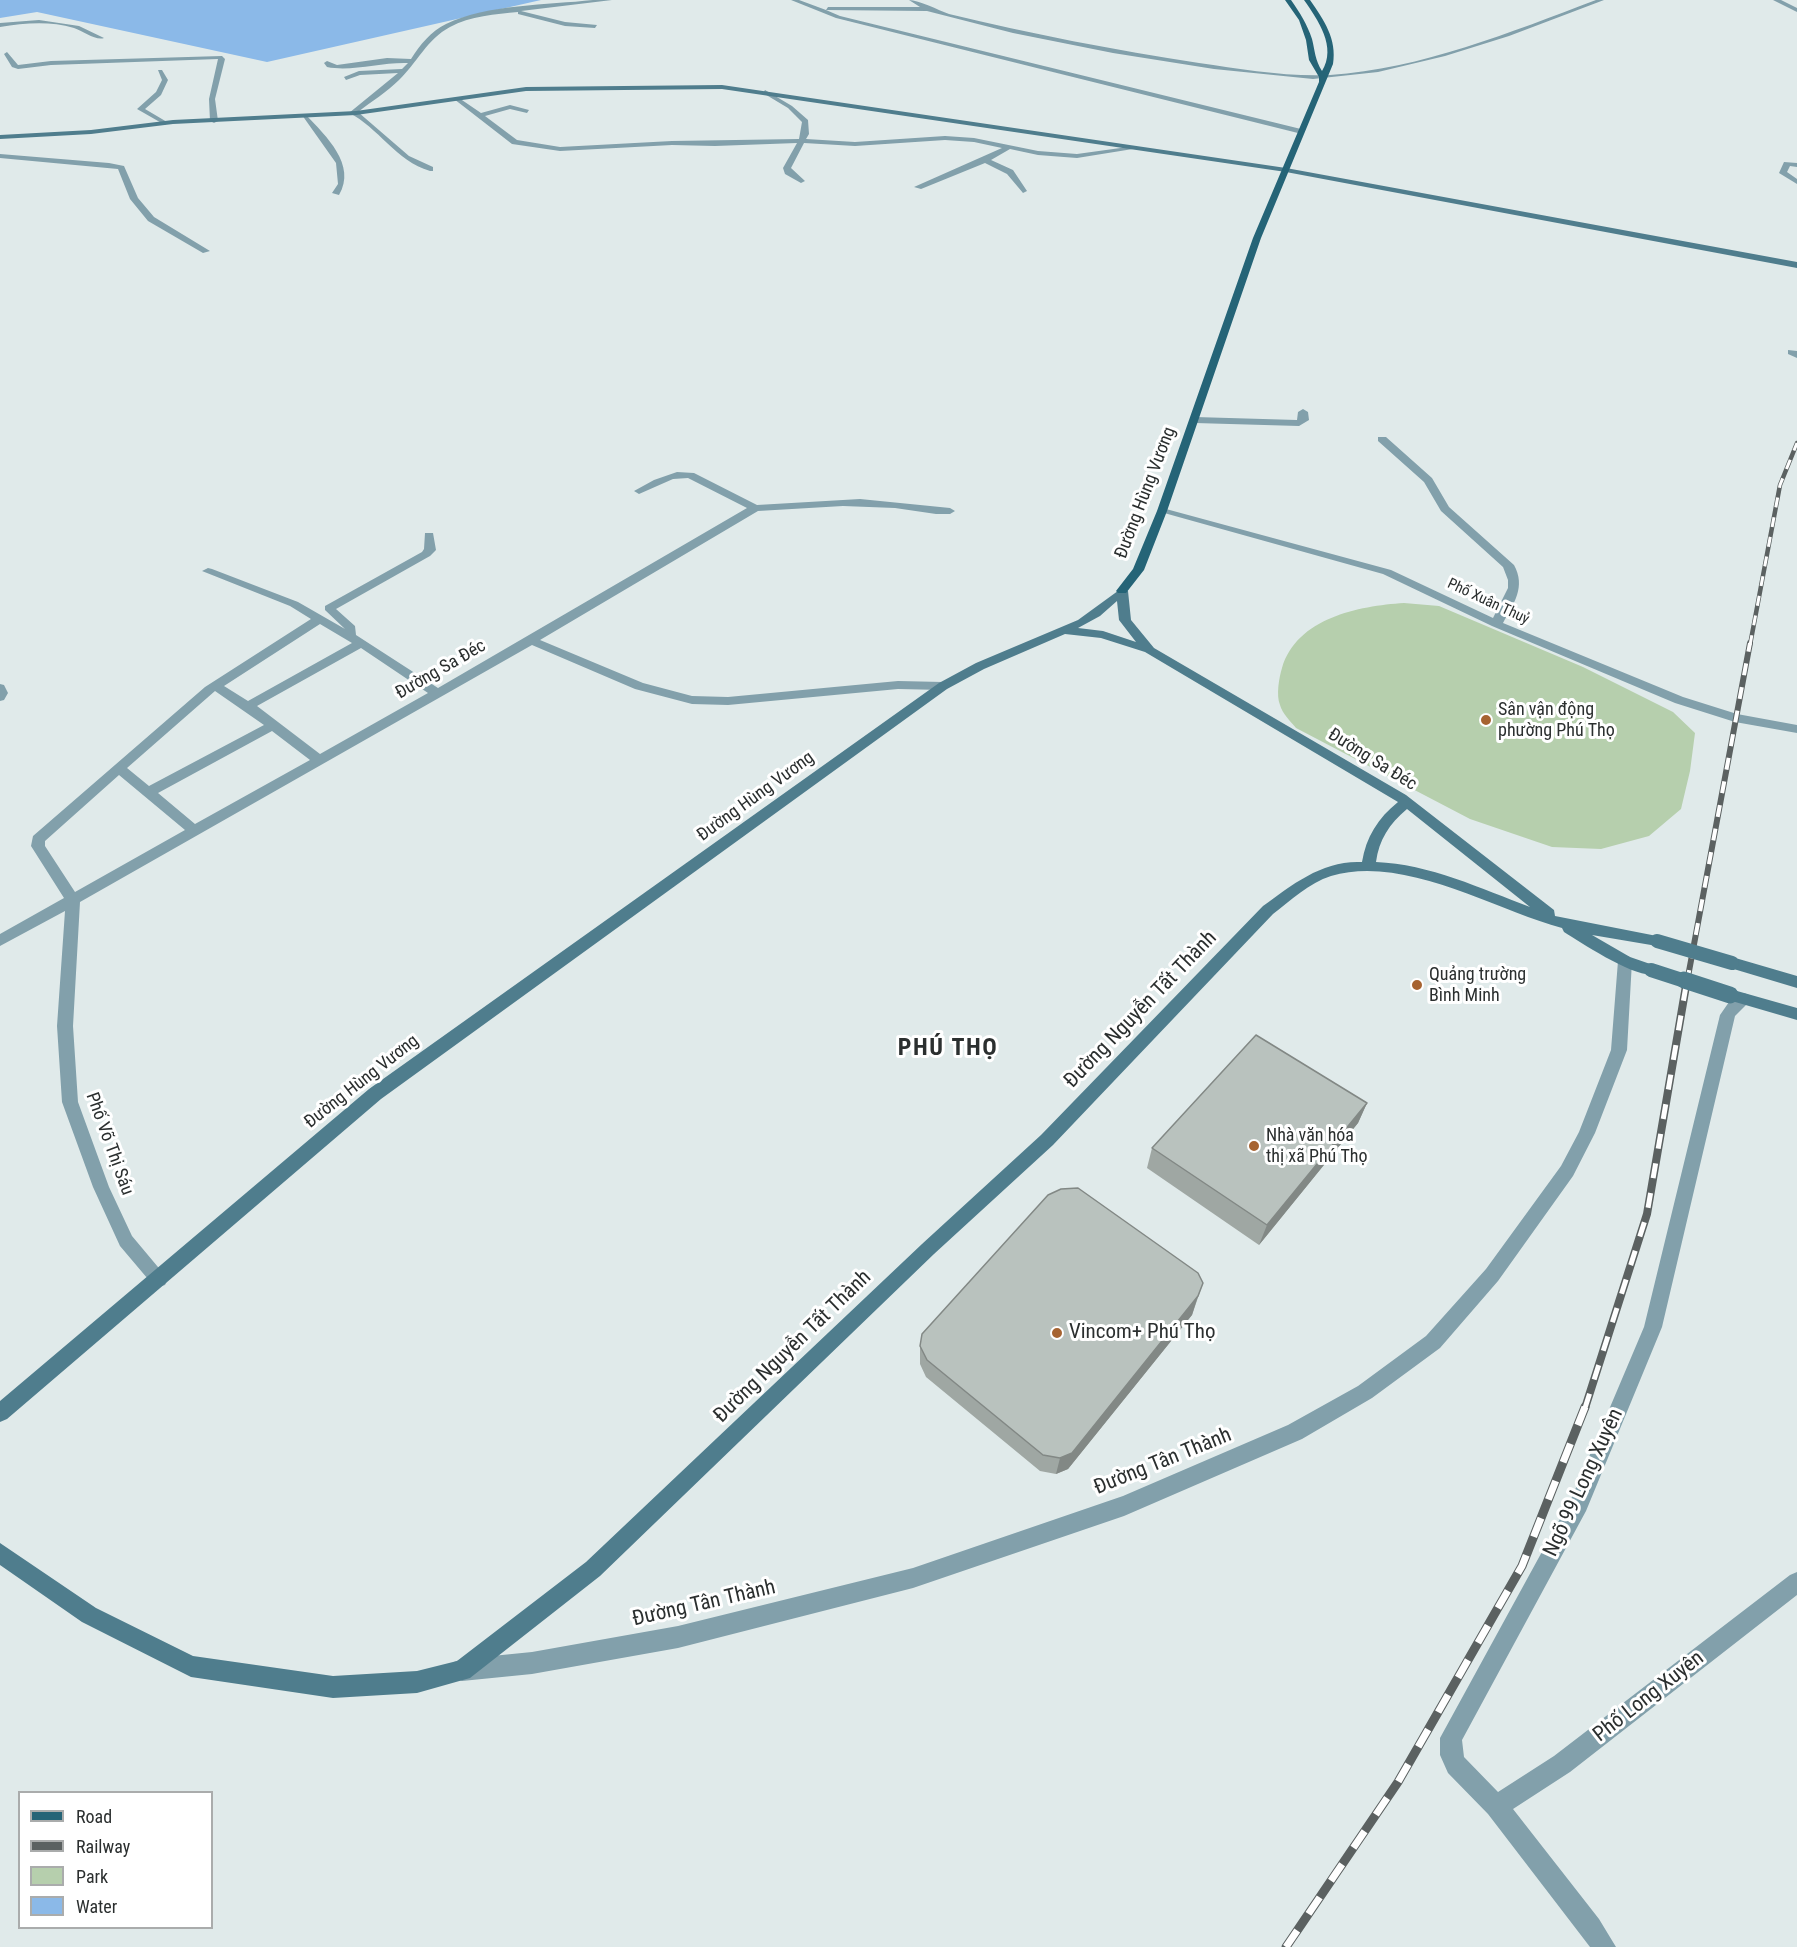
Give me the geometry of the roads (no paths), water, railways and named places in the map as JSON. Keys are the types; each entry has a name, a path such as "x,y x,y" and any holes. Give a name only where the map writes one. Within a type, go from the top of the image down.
{"main road":[{"path":"1288,0 1302,20 1309,40 1312,60 1322,76"},
{"name":"Đường Hùng Vương","path":"0,1413 159,1279 295,1159 375,1094 943,686 980,666 1065,630 1096,614 1122,591 1138,570 1162,511 1257,238 1314,104 1322,76 1330,62 1330,44 1321,19 1307,0"},
{"path":"0,137 91,132 165,123 354,113 512,90 722,87 1286,170 1797,265"},
{"name":"Đường Sa Đéc","path":"1122,591 1125,620 1150,651"},
{"name":"Đường Sa Đéc","path":"1065,630 1103,634 1150,651 1356,770 1407,802 1560,923"},
{"path":"1369,865 1374,836 1391,813 1407,802"},
{"name":"Đường Nguyễn Tất Thành","path":"0,1553 88,1615 191,1666 333,1688 417,1682 462,1670 593,1569 928,1249 1047,1140 1268,910 1304,882 1329,871 1350,866 1369,865 1457,886 1560,923 1625,961 1737,997"},
{"name":"Đường Nguyễn Tất Thành","path":"1560,923 1633,934 1797,982"},
{"path":"1737,997 1797,1014"}],"street":[{"path":"430,169 407,159 377,130 363,122 354,113 405,71 424,43 443,28 482,15 549,3 609,0"},
{"path":"794,0 860,23 1302,132"},
{"path":"912,0 927,9 980,24 1115,53 1255,72 1322,76 1344,75 1468,47 1601,0"},
{"path":"1776,0 1797,10"},
{"path":"815,9 927,9"},
{"path":"509,11 595,29"},
{"path":"0,25 32,21 58,22 77,27 101,38"},
{"path":"7,54 12,64"},
{"path":"0,63 24,66 217,56 222,59 212,99 214,121"},
{"path":"327,63 329,66 337,67 387,60 413,61"},
{"path":"160,71 165,80 163,88 153,100 140,109 165,123"},
{"path":"346,78 359,73 405,71"},
{"path":"765,92 790,107 806,121 807,126 802,140 787,170 801,181"},
{"path":"457,99 519,144 560,149 802,140 855,144 955,138 1044,154 1077,156 1135,148"},
{"path":"478,116 513,107 526,111"},
{"path":"304,116 332,147 343,174 343,184 336,193"},
{"path":"918,187 985,160 1009,147"},
{"path":"0,156 109,165 121,168 134,199 151,219 206,251"},
{"path":"985,160 1010,172 1023,191"},
{"path":"1797,165 1787,164 1783,173 1797,182"},
{"path":"1195,420 1299,423 1304,420 1303,412"},
{"path":"1382,439 1428,480 1445,509 1514,573 1515,589 1496,624"},
{"path":"639,491 680,474 690,475 755,508 793,504 894,505 937,512 950,511"},
{"name":"Đường Sa Đéc","path":"0,941 531,640 755,508"},
{"name":"Phố Xuân Thuỷ","path":"1162,511 1388,572 1496,624 1690,704 1735,718 1797,729"},
{"path":"350,636 352,629 329,608 426,554 430,550 429,535"},
{"path":"208,571 294,604 350,636 437,693"},
{"path":"73,900 38,846 38,839 215,686 319,619"},
{"path":"531,640 639,686 692,700 728,701 898,685 943,686"},
{"path":"248,706 361,643"},
{"path":"215,686 248,706 319,760"},
{"path":"0,688 2,693 0,697"},
{"path":"149,792 273,725"},
{"path":"120,769 195,831"},
{"name":"Phố Võ Thị Sáu","path":"73,900 65,1026 70,1102 101,1187 126,1241 159,1279"},
{"name":"Đường Tân Thành","path":"462,1670 532,1663 678,1637 913,1578 1124,1506 1295,1432 1365,1392 1433,1342 1492,1275 1567,1171 1587,1133 1618,1050 1625,961"},
{"name":"Ngõ 99 Long Xuyên","path":"1604,1947 1496,1806 1456,1765 1451,1755 1451,1738 1579,1504 1653,1328 1728,1015 1737,997"},
{"name":"Phố Long Xuyên","path":"1496,1806 1562,1764 1797,1582"}],"water":[{"path":"0,0 541,0 267,62 37,12 0,18"}],"railway":[{"path":"1750,645 1780,485 1797,443"},
{"path":"1687,982 1750,643"},
{"path":"1585,1408 1647,1214 1687,980"},
{"path":"1286,1947 1398,1782 1522,1566 1585,1407"}],"place":[{"name":"Sân vận động phường Phú Thọ","path":"1486,720"},
{"name":"Quảng trường Bình Minh","path":"1417,985"},
{"name":"Nhà văn hóa thị xã Phú Thọ","path":"1254,1146"},
{"name":"Vincom+ Phú Thọ","path":"1057,1333"}],"district":[{"name":"PHÚ THỌ","path":"948,1049"}]}
